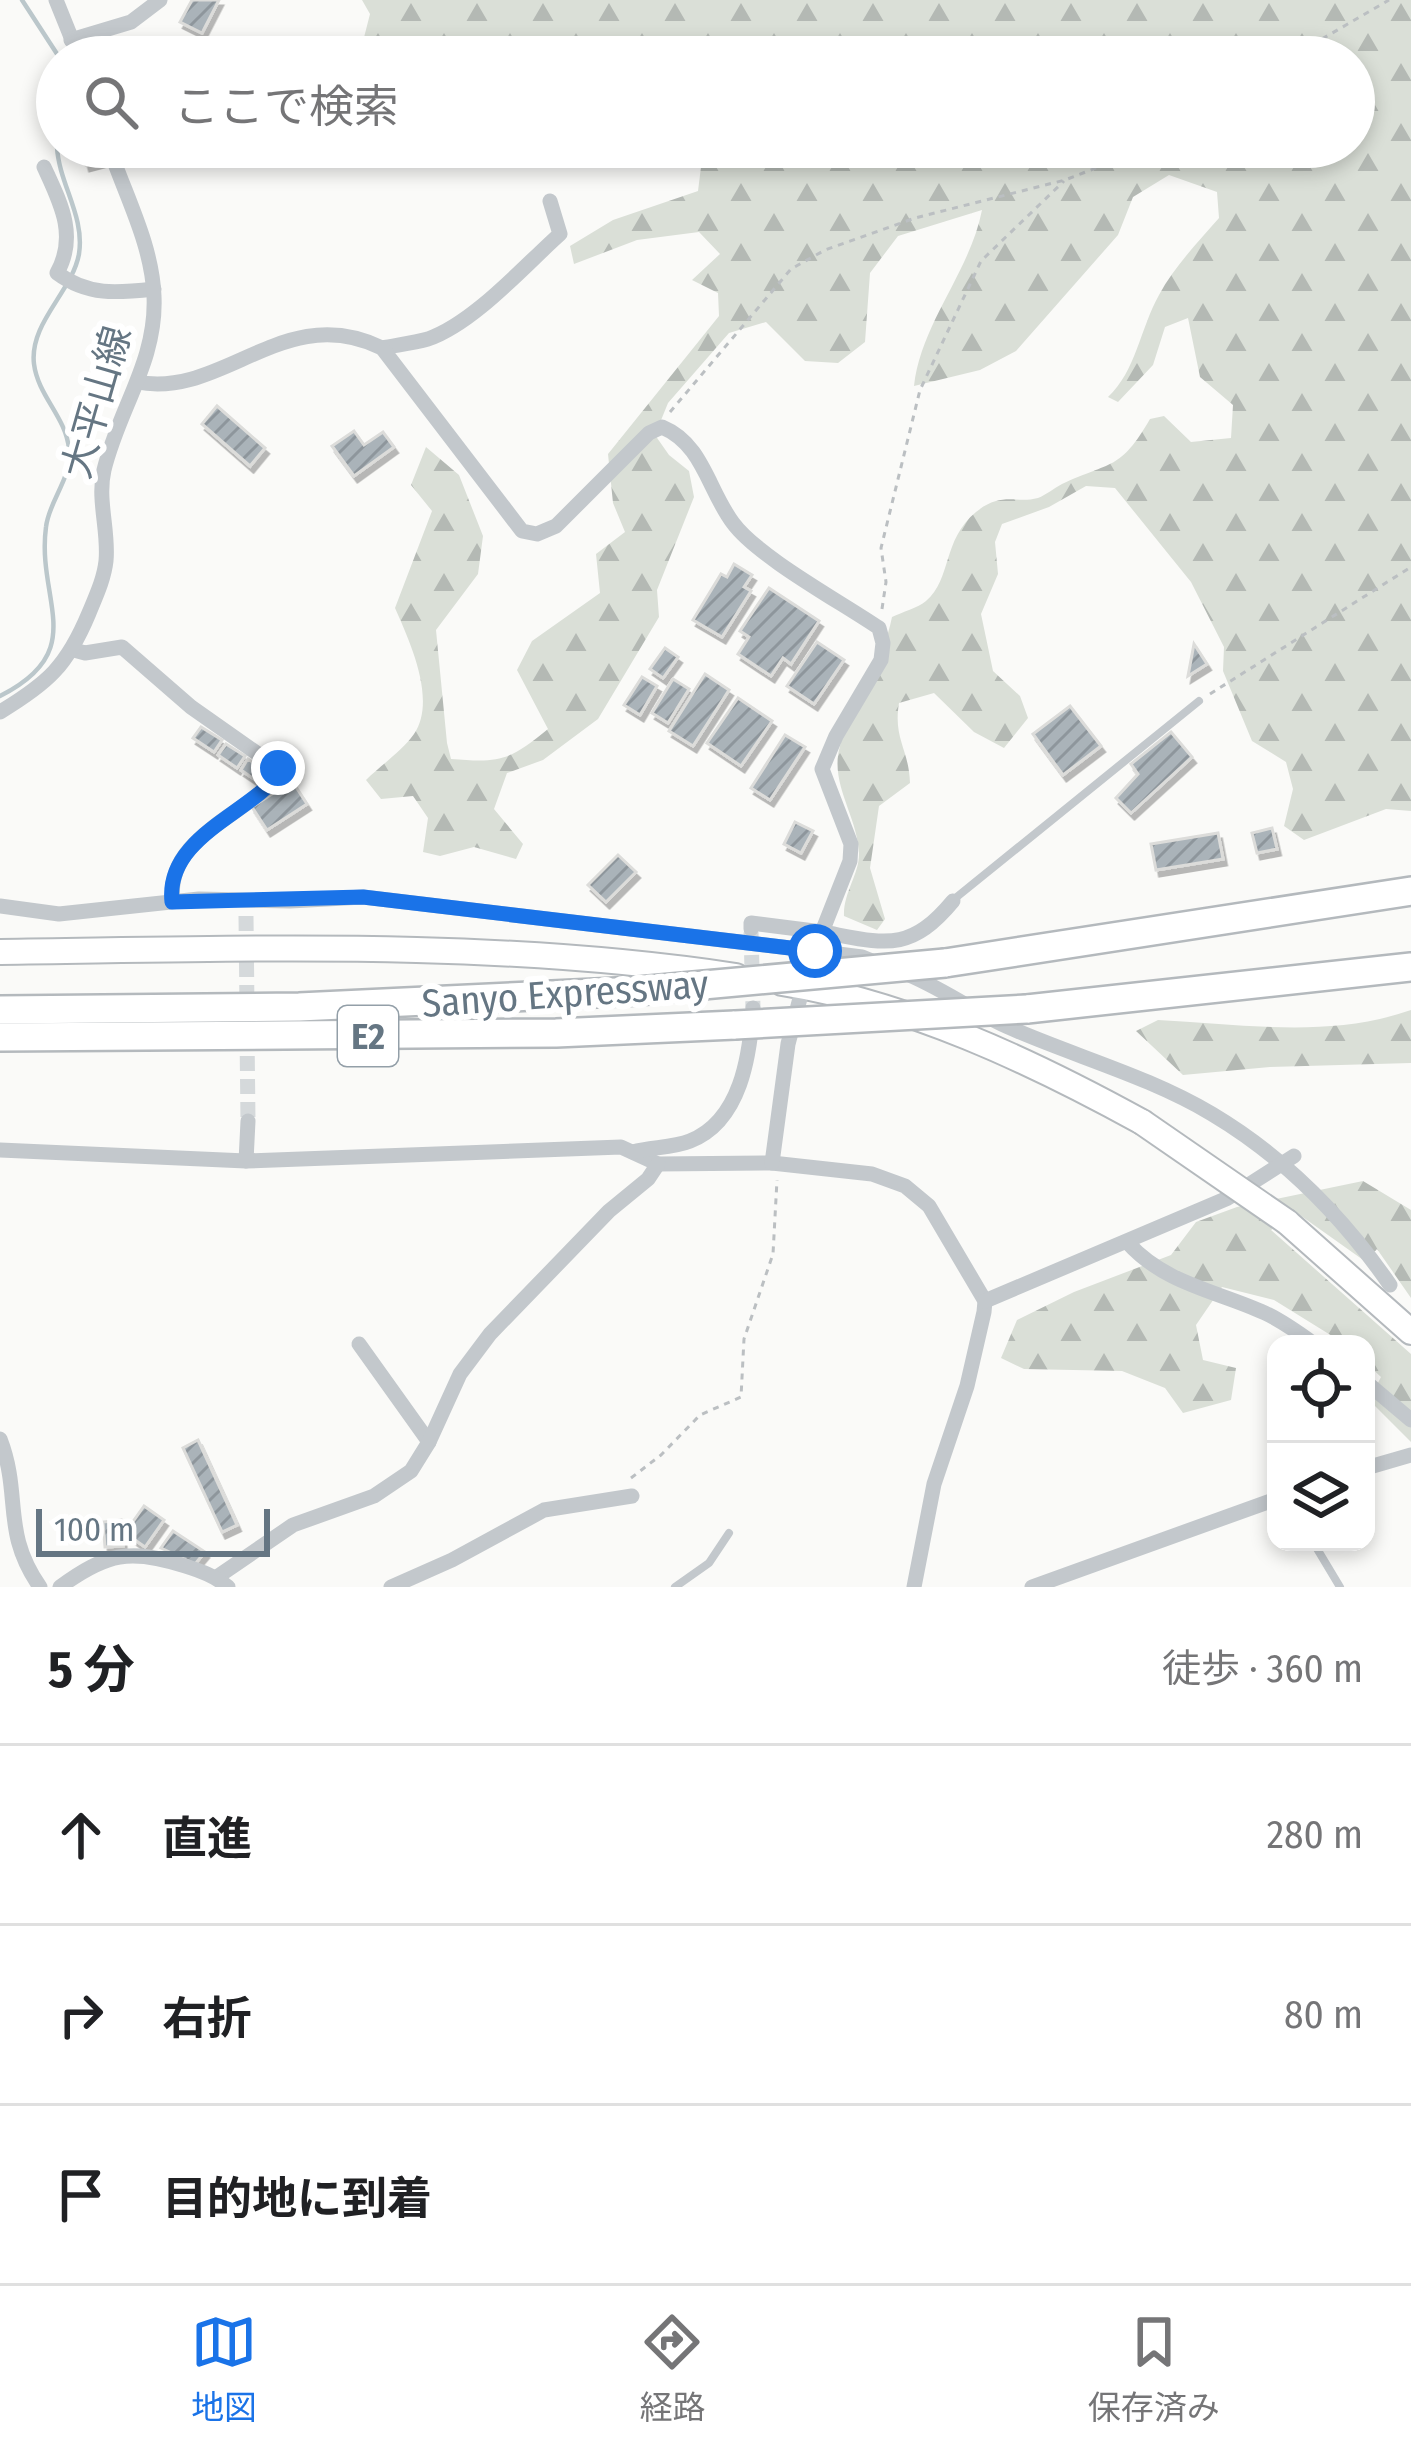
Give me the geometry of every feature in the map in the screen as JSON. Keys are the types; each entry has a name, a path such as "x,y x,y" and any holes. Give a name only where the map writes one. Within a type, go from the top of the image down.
{"highway":[{"name":"Sanyo Expressway","path":"0,1010 299,1007 638,992 945,963 1411,891"},
{"path":"0,952 442,949 674,967 803,986 942,1028 1096,1096 1142,1122 1287,1222 1411,1332"},
{"name":"Sanyo Expressway","path":"0,1037 556,1033 744,1016 1027,1009 1411,967"}],"street":[{"path":"56,0 70,36"},
{"path":"84,36 131,22 160,0"},
{"path":"44,168 65,215 68,241 57,273 81,289 113,293 154,289"},
{"name":"大平山線","path":"0,712 40,687 74,650 107,559 103,475 117,426 153,344 154,289 117,168"},
{"path":"382,348 428,339 457,325 516,274 560,234 550,201"},
{"path":"137,382 177,384 318,332 358,337 382,348 522,531 537,534 556,526 631,447 662,427 685,439 733,523 753,544 879,628 881,660 822,769 851,844 850,861 803,986 788,1044 774,1163"},
{"path":"74,650 85,653 122,647 191,707 278,768 265,792 205,830 172,880 172,902"},
{"path":"0,906 59,914 172,902 246,908 363,897 862,957 920,979 1006,1026 1173,1094 1286,1159 1342,1221 1390,1285"},
{"path":"751,928 751,923 889,943 932,927 953,901"},
{"path":"633,1152 694,1140 726,1113 751,1040 744,1016"},
{"path":"246,1161 248,1121"},
{"path":"0,1150 246,1161 621,1147 658,1164 774,1163 872,1174 905,1186 929,1206 985,1301 982,1330 934,1484 914,1587"},
{"path":"985,1301 1228,1198 1286,1159"},
{"path":"60,1587 116,1555 154,1555 222,1582 293,1525 374,1496 411,1471 460,1374 490,1334 658,1164"},
{"path":"1128,1243 1146,1261 1200,1291 1265,1313 1300,1335"},
{"path":"359,1344 429,1442"},
{"path":"1375,1390 1411,1420"},
{"path":"0,1439 19,1552 40,1587"},
{"path":"1375,1465 1411,1455"},
{"path":"391,1587 544,1510 627,1496"},
{"path":"1032,1587 1267,1501"}],"lane":[{"path":"953,901 1199,701"},
{"path":"675,1587 709,1563 729,1533"},
{"path":"1318,1551 1340,1587"}],"path":[{"path":"1328,36 1389,0"},
{"path":"662,427 676,403 791,269 825,250 915,218 1096,168"},
{"path":"879,628 886,581 881,548 920,390 981,261 1065,180"},
{"path":"1199,701 1411,567"},
{"path":"627,1496 633,1475 662,1455 691,1423 741,1397 744,1339 773,1254 774,1163"}],"green space":[{"path":"362,0 1411,0 1411,811 1386,809 1304,840 1284,826 1293,789 1286,762 1252,741 1223,671 1224,647 1191,582 1115,488 1086,486 1049,507 1002,524 995,542 998,574 981,614 993,671 1020,696 1028,718 1004,748 974,732 934,693 899,703 898,726 910,783 879,806 870,868 885,919 877,930 844,916 859,854 838,774 840,746 892,617 923,603 934,592 965,523 994,502 1038,498 1113,462 1130,448 1150,419 1164,416 1191,442 1231,438 1233,405 1200,377 1188,318 1165,327 1153,365 1118,402 1108,397 1125,375 1165,285 1219,218 1217,192 1169,175 1133,197 1118,235 1016,351 980,370 914,386 926,341 967,255 982,210 898,236 870,273 865,342 838,363 805,361 766,322 729,333 668,403 655,435 689,471 694,497 657,590 659,617 598,719 543,760 507,773 494,809 523,844 516,859 474,847 440,856 423,852 428,818 413,796 381,799 366,780 414,734 423,705 419,671 395,608 432,511 411,485 426,447 459,475 483,536 478,574 436,630 447,743 451,759 503,758 548,729 517,670 532,641 600,593 596,554 625,532 613,503 608,454 719,316 718,293 692,280 720,254 699,232 637,240 574,264 570,246 613,220 698,191 701,168 1375,168 1375,36 364,36 370,14"},
{"path":"1411,1010 1411,1063 1183,1075 1136,1031 1158,1020 1317,1027"},
{"path":"1363,1181 1411,1210 1411,1298 1377,1249 1366,1262 1297,1213 1271,1230 1411,1354 1411,1442 1375,1406 1381,1377 1375,1371 1375,1335 1330,1335 1274,1300 1222,1287 1196,1325 1203,1360 1236,1368 1231,1400 1183,1413 1165,1388 1122,1371 1024,1369 1001,1358 1017,1320 1074,1292 1171,1255 1196,1222 1237,1207"}],"building":[{"path":"192,0 219,0 202,33 180,22"},
{"path":"217,406 265,448 250,466 202,424"},
{"path":"354,431 364,445 383,432 394,447 354,476 332,446"},
{"path":"734,564 752,575 744,587 751,591 722,637 693,620 721,574 727,577"},
{"path":"769,588 819,621 791,664 783,658 771,676 738,654 749,637 740,631"},
{"path":"817,642 844,660 814,704 787,686"},
{"path":"1194,644 1207,664 1188,676"},
{"path":"665,648 678,657 663,678 650,669"},
{"path":"705,674 729,690 693,746 669,731"},
{"path":"642,677 657,686 640,715 624,705"},
{"path":"673,679 689,689 668,723 652,713"},
{"path":"738,698 772,721 741,766 707,743"},
{"path":"1070,706 1101,746 1063,775 1033,734"},
{"path":"201,727 222,740 214,752 193,738"},
{"path":"1171,732 1192,757 1131,813 1116,798 1138,774 1131,764"},
{"path":"785,735 805,747 770,800 751,788"},
{"path":"226,744 245,756 237,768 218,755"},
{"path":"248,759 270,774 263,785 241,770"},
{"path":"292,781 307,804 267,830 252,807"},
{"path":"795,822 813,831 801,853 784,844"},
{"path":"1272,828 1277,849 1257,853 1252,833"},
{"path":"1218,833 1223,859 1156,870 1151,844"},
{"path":"618,855 636,872 606,902 588,885"},
{"path":"198,1440 237,1525 222,1532 183,1448"},
{"path":"144,1506 164,1520 145,1547 125,1533"},
{"path":"121,1520 123,1546 105,1547 103,1522"},
{"path":"173,1531 205,1552 195,1564 161,1548"}],"waterway":[{"path":"22,0 45,36"},
{"path":"0,696 28,679 44,661 52,642 46,527 68,469 69,449 37,376 34,349 79,254 75,213 61,168"}],"tunnel":[{"path":"246,916 247,1009"},
{"path":"751,932 753,1008"},
{"path":"247,1033 248,1121"}],"route":[{"path":"278,768 265,792 205,830 172,880 172,902 363,897 815,951"}]}
